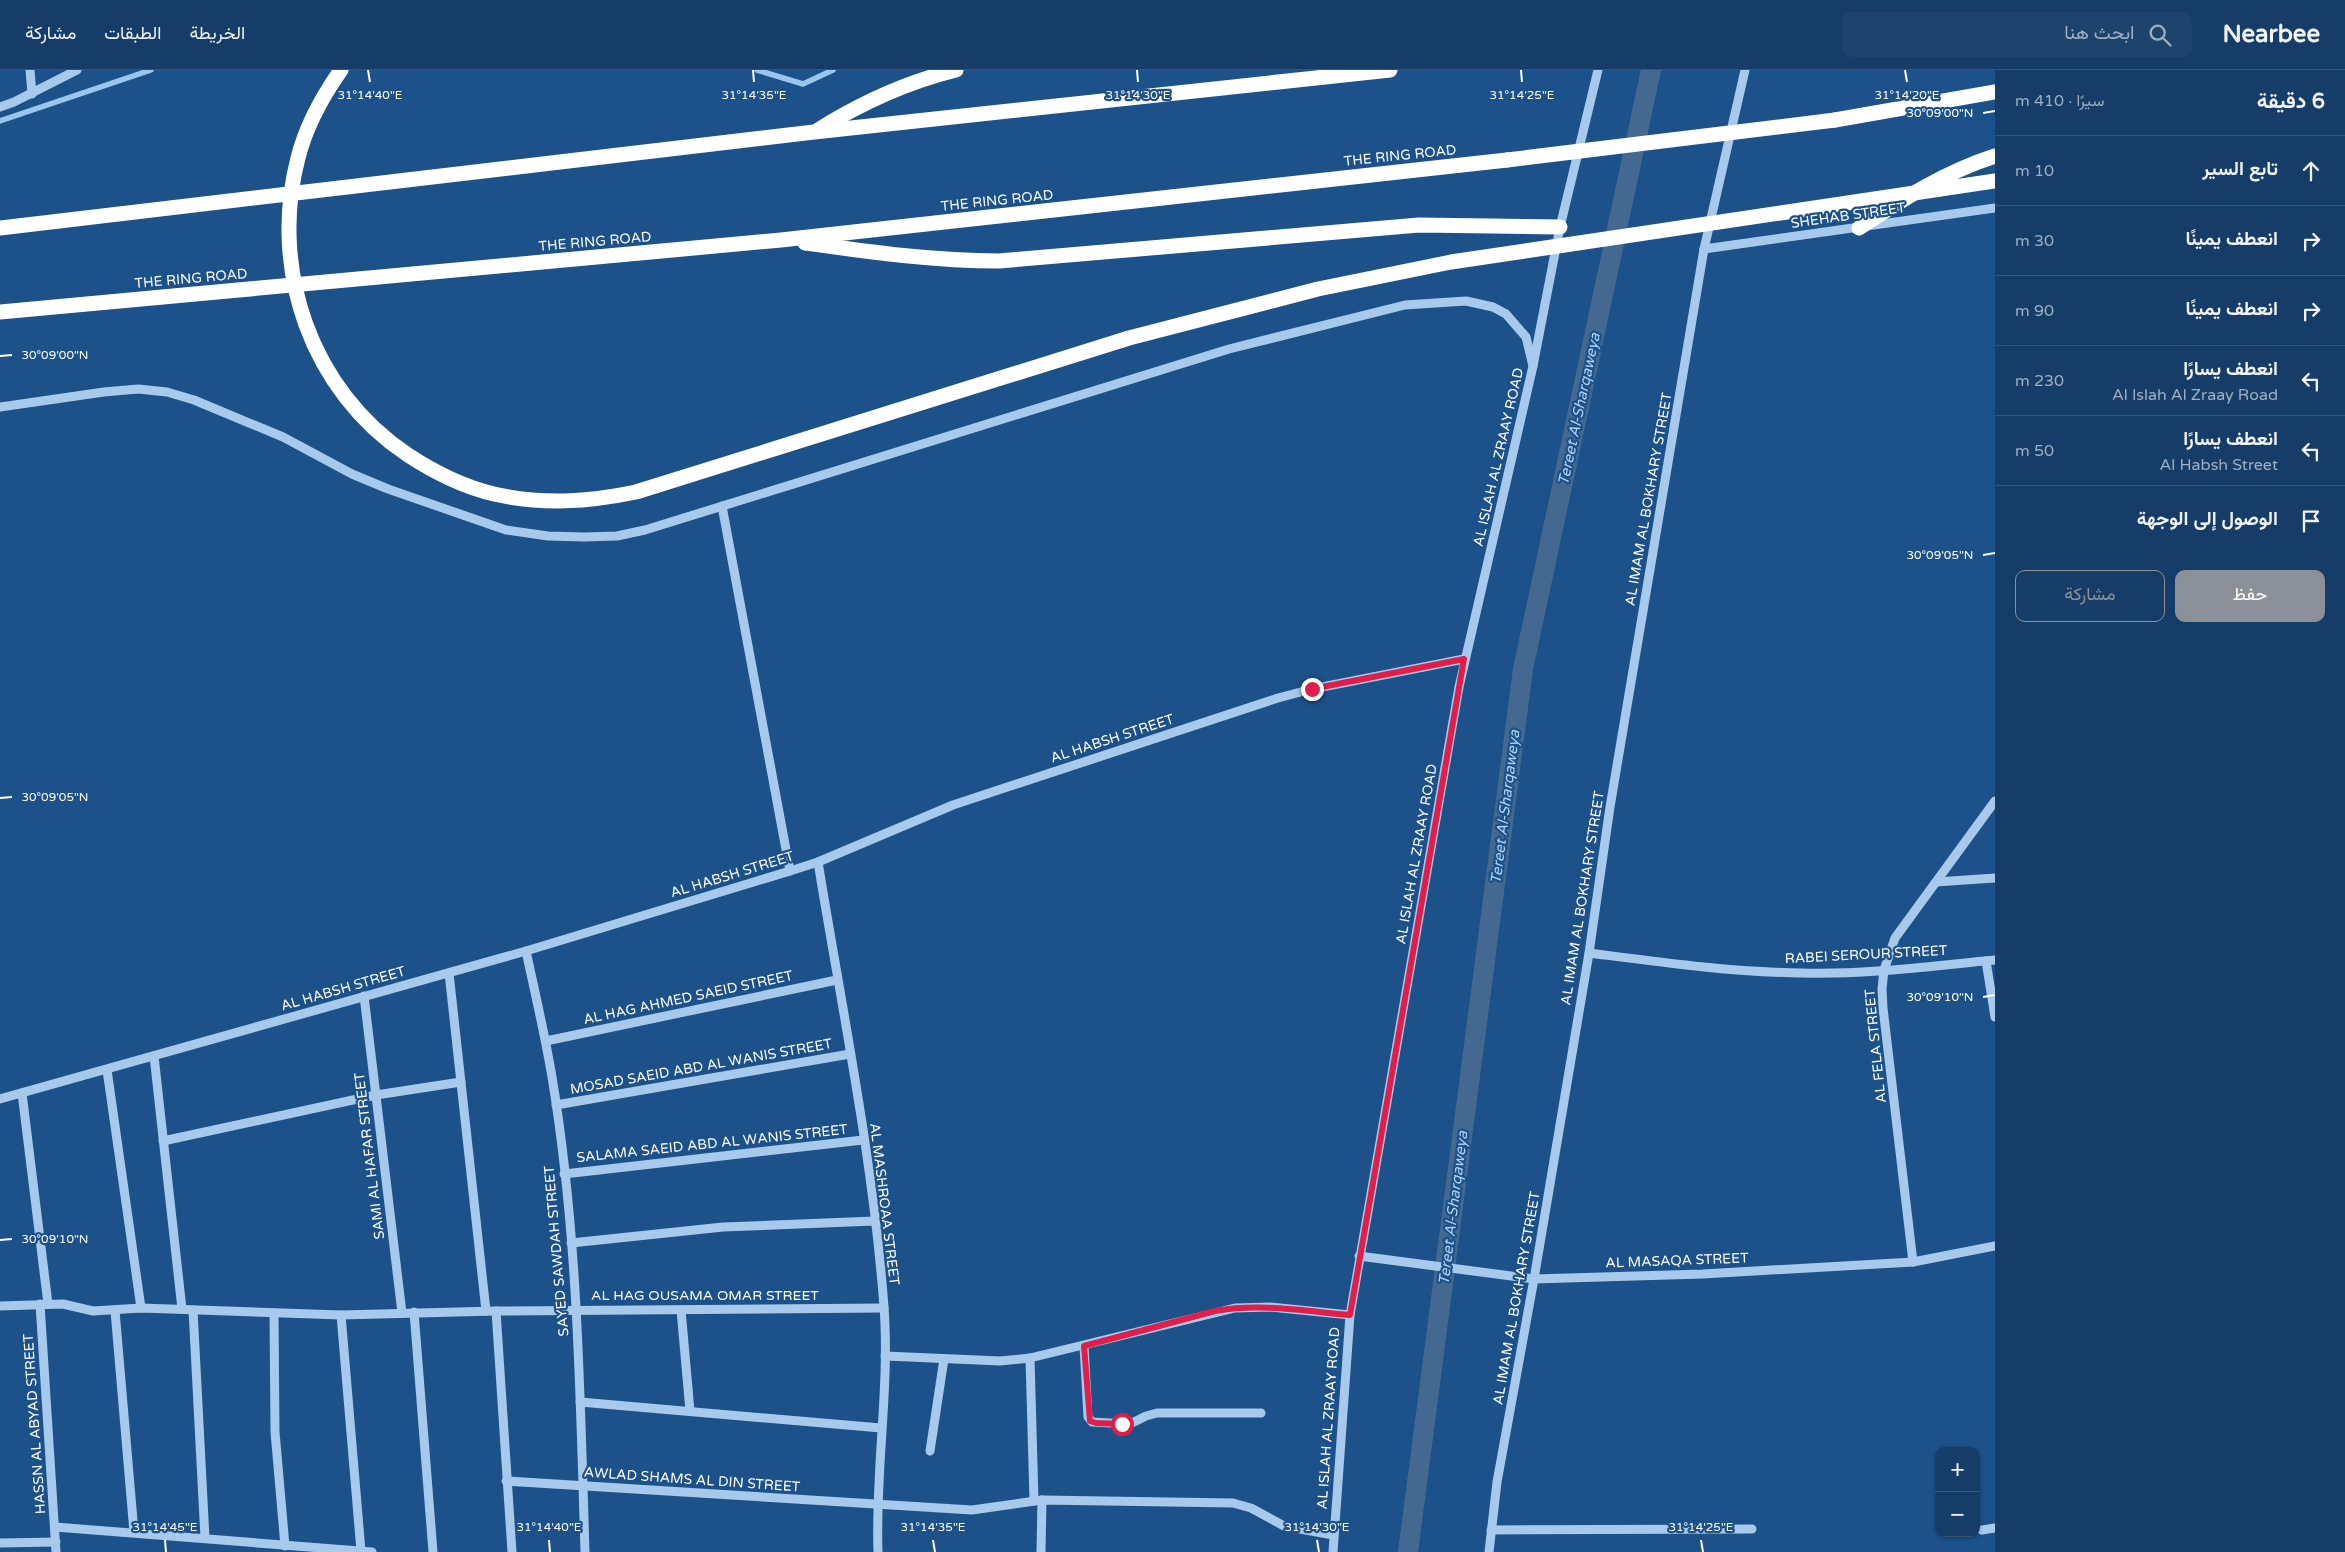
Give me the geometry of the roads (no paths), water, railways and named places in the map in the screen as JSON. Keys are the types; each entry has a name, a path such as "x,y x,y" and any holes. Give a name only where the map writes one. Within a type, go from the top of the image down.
{"highway":[{"path":"341,70 327,90 310,122 298,156 290,191 288,227 290,263 296,299 308,333 324,365 344,395 368,423 395,446 425,466 458,482 492,494 528,500 564,502 600,500 636,492 1129,338 1194,320 1384,274 1524,250 1995,181"},
{"path":"814,132 864,103 890,92 956,70"},
{"path":"0,228 814,132 1390,70"},
{"name":"THE RING ROAD","path":"0,312 781,240 1507,160 1835,120 1995,92"},
{"path":"1859,228 1932,182 1995,156"},
{"path":"781,240 895,256 952,261 999,261 1419,224 1560,227"}],"street":[{"path":"30,70 32,94"},
{"path":"0,107 32,94 77,70"},
{"name":"AL ISLAH AL ZRAAY ROAD","path":"1333,1552 1350,1315 1464,659 1533,366 1560,227 1598,70"},
{"name":"AL IMAM AL BOKHARY STREET","path":"1489,1552 1497,1482 1534,1279 1589,953 1610,807 1704,249 1745,70"},
{"name":"SHEHAB STREET","path":"1704,249 1995,208"},
{"path":"0,407 104,392 138,389 167,392 194,400 283,437 352,474 388,489 506,530 548,536 617,536 722,506 1229,349 1405,305 1466,301 1494,307 1506,314 1526,337 1533,366"},
{"path":"722,506 790,871"},
{"name":"AL HABSH STREET","path":"0,1099 526,951 790,871 818,862 953,805 1278,698 1312,689 1464,659"},
{"name":"AL FELA STREET","path":"1912,1262 1883,1008 1884,970 1895,938 1995,801"},
{"name":"AL MASHROAA STREET","path":"818,862 875,1221 884,1308 885,1356 876,1505 878,1552"},
{"path":"1936,882 1995,878"},
{"name":"SAYED SAWDAH STREET","path":"526,951 546,1041 556,1105 571,1243 577,1310 585,1552"},
{"name":"RABEI SEROUR STREET","path":"1589,953 1704,968 1802,974 1884,970 1991,960"},
{"path":"1991,960 1995,1017"},
{"path":"449,972 486,1311"},
{"name":"AL HAG AHMED SAEID STREET","path":"546,1041 837,980"},
{"name":"SAMI AL HAFAR STREET","path":"364,996 402,1313"},
{"name":"MOSAD SAEID ABD AL WANIS STREET","path":"556,1105 850,1054"},
{"path":"154,1056 182,1309"},
{"path":"107,1070 141,1308"},
{"path":"164,1141 376,1096 461,1082"},
{"name":"HASSN AL ABYAD STREET","path":"22,1093 44,1304 56,1552"},
{"name":"SALAMA SAEID ABD AL WANIS STREET","path":"564,1174 863,1140"},
{"path":"571,1243 723,1227 875,1221"},
{"name":"AL MASAQA STREET","path":"1359,1256 1534,1279 1703,1274 1912,1262 1995,1246"},
{"name":"AL HAG OUSAMA OMAR STREET","path":"0,1306 44,1304 72,1306 92,1311 141,1308 341,1315 496,1310 884,1308"},
{"path":"885,1356 1000,1361 1030,1358 1084,1346 1215,1311 1235,1308 1270,1308 1350,1315"},
{"path":"193,1310 205,1538"},
{"path":"496,1310 512,1552"},
{"path":"681,1310 690,1411"},
{"path":"115,1311 134,1532"},
{"path":"414,1312 433,1552"},
{"path":"274,1313 275,1432 285,1546"},
{"path":"341,1315 361,1552"},
{"path":"1084,1346 1088,1417 1092,1422 1130,1424 1157,1413 1261,1413"},
{"path":"1030,1358 1041,1552"},
{"path":"930,1451 944,1359"},
{"path":"580,1402 881,1428"},
{"name":"AWLAD SHAMS AL DIN STREET","path":"506,1482 972,1510 1038,1500 1233,1503 1251,1508 1284,1526 1334,1536"},
{"path":"55,1527 372,1552"},
{"path":"1982,1530 1995,1528"},
{"path":"1491,1530 1752,1529"},
{"path":"0,1543 56,1542"}],"waterway":[{"path":"0,121 151,70"},
{"path":"757,70 803,84 833,70"},
{"name":"Tereet Al-Sharqaweya","path":"1408,1552 1523,669 1651,70"}]}
